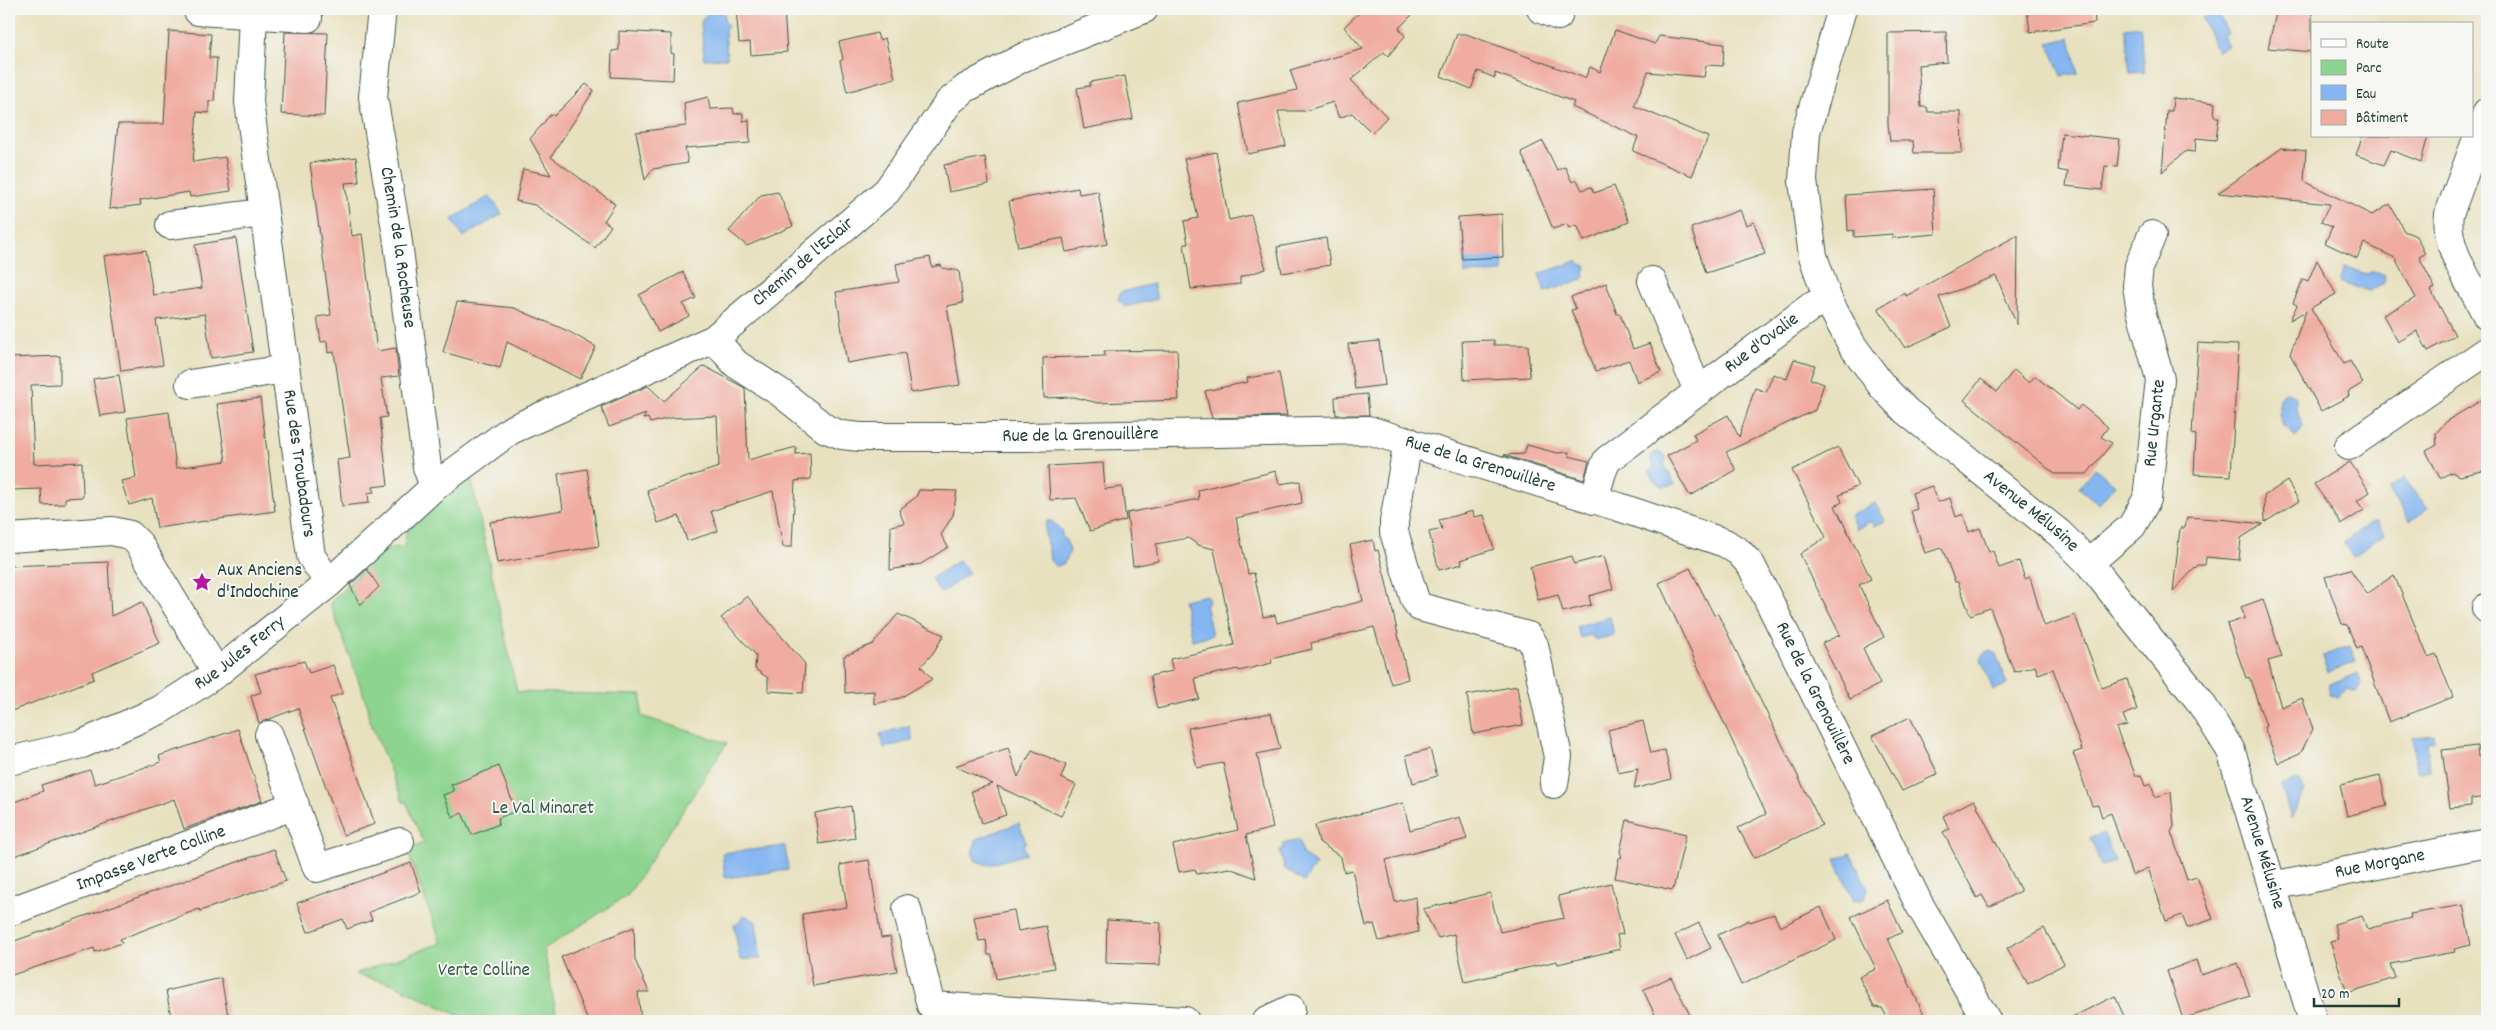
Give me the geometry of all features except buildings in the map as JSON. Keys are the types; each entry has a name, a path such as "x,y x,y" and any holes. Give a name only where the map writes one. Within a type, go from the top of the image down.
{"street":[{"name":"Chemin de la Rocheuse","path":"382,9 373,97 397,235 427,468 434,487"},
{"name":"Chemin de l'Eclair","path":"434,487 511,430 714,339 887,191 949,102 966,88 1024,57 1144,9"},
{"name":"Avenue Mélusine","path":"1842,9 1806,132 1803,181 1813,256 1828,300 1852,345 1882,386 1906,411 2060,534 2089,563 2199,700 2231,751 2313,1021"},
{"path":"198,11 308,18"},
{"name":"Rue des Troubadours","path":"252,15 249,102 263,213 311,556 329,583"},
{"path":"2487,112 2449,214 2447,228 2452,245 2487,316"},
{"path":"170,225 263,213"},
{"name":"Rue Urgante","path":"2089,563 2132,526 2147,499 2160,378 2141,311 2137,286 2139,266 2152,234"},
{"path":"1652,281 1698,391"},
{"name":"Rue d'Ovalie","path":"1594,500 1607,460 1812,306 1828,300"},
{"name":"Rue de la Grenouillère","path":"714,339 736,364 781,393 826,429 842,435 860,437 1025,437 1368,430 1408,441 1725,543 1739,552 1751,565 1919,904 1987,1021"},
{"path":"2349,446 2487,351"},
{"name":"Rue des Troubadours","path":"190,384 285,369"},
{"path":"1408,441 1394,522 1394,532 1415,600 1420,607 1528,636 1536,654 1558,757 1554,784"},
{"name":"Rue Jules Ferry","path":"9,761 82,744 160,710 217,673 329,583 434,487"},
{"path":"9,538 112,531 130,535 139,544 217,673"},
{"path":"270,735 317,868 400,842"},
{"name":"Impasse Verte Colline","path":"9,912 295,805"},
{"name":"Rue Morgane","path":"2272,886 2487,844"},
{"path":"908,909 931,1006 1185,1021"},
{"path":"1266,1021 1291,1009"}],"green space":[{"name":"Le Val Minaret","path":"470,473 517,692 642,695 641,716 727,743 628,895 544,949 557,1018 552,1021 470,1021 393,984 355,974 441,943 407,850 424,843 406,802 403,802 368,716 368,707 330,603 383,549 404,547 407,530"}],"water":[{"path":"719,10 725,14 724,21 728,25 725,30 727,58 704,59 701,22 709,11"},
{"path":"2217,11 2228,34 2223,36 2228,46 2217,51 2202,18"},
{"path":"2140,26 2145,72 2130,73 2125,28"},
{"path":"2070,38 2078,73 2061,76 2048,43"},
{"path":"490,196 502,214 463,237 452,219"},
{"path":"1502,253 1503,272 1465,274 1463,255"},
{"path":"1577,261 1579,264 1586,266 1583,279 1545,292 1539,274"},
{"path":"2344,267 2366,274 2374,271 2385,275 2384,283 2369,291 2339,282"},
{"path":"1153,284 1157,299 1125,307 1118,300 1121,292"},
{"path":"2289,392 2296,398 2296,409 2303,425 2301,431 2295,437 2290,430 2283,426 2279,415 2279,400 2285,393"},
{"path":"1654,453 1664,454 1666,459 1664,465 1675,484 1664,487 1654,481 1649,471 1654,466 1650,458"},
{"path":"2095,468 2115,485 2099,504 2079,488"},
{"path":"2404,478 2428,509 2410,521 2388,489"},
{"path":"1875,503 1885,521 1875,526 1871,521 1857,529 1850,516"},
{"path":"2375,520 2384,534 2353,557 2343,543"},
{"path":"1047,521 1052,521 1061,530 1070,551 1064,563 1056,567 1050,560 1045,535"},
{"path":"959,560 969,573 941,593 931,579"},
{"path":"1207,595 1209,603 1205,604 1212,635 1192,640 1183,600"},
{"path":"1610,617 1614,635 1596,640 1590,635 1580,638 1577,626"},
{"path":"2350,646 2356,662 2328,672 2322,656"},
{"path":"1990,651 1996,654 2007,685 1993,690 1981,659 1985,652"},
{"path":"2358,673 2362,684 2356,692 2348,689 2338,697 2329,694 2330,684"},
{"path":"909,726 913,740 884,748 880,734"},
{"path":"2434,735 2435,741 2427,743 2429,770 2417,771 2413,737"},
{"path":"2298,780 2305,791 2291,818 2281,785"},
{"path":"1019,823 1026,843 1023,844 1026,854 988,865 976,861 972,852 977,839"},
{"path":"2104,833 2115,862 2101,866 2093,842 2090,841 2091,838"},
{"path":"1299,840 1303,855 1316,864 1304,882 1284,868 1280,850 1284,848 1283,844"},
{"path":"785,846 788,870 725,878 722,853"},
{"path":"1850,853 1868,889 1864,899 1854,901 1835,860"},
{"path":"744,915 756,922 761,958 740,960 734,925 738,924"}],"place":[{"name":"Aux Anciens d'Indochine","path":"202,582"}],"park label":[{"name":"Verte Colline","path":"484,971"}]}
